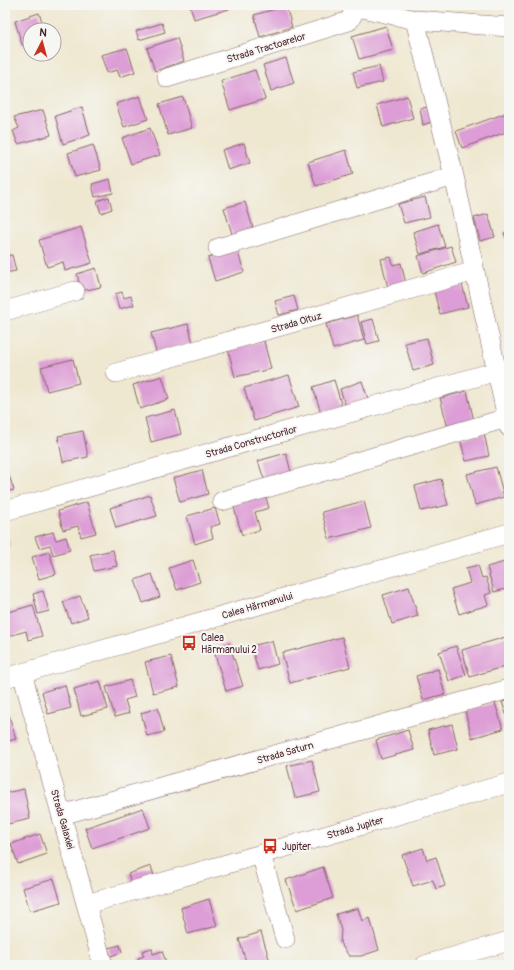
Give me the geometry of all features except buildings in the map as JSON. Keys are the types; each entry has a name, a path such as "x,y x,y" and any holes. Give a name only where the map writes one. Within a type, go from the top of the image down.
{"street":[{"name":"Strada Tractoarelor","path":"167,78 349,21 353,6 416,20 509,27"},
{"path":"222,501 508,423 454,176 416,20"},
{"path":"218,248 454,176"},
{"name":"Strada Oituz","path":"116,373 475,271"},
{"path":"5,311 75,291"},
{"name":"Strada Constructorilor","path":"5,511 497,370"},
{"name":"Calea Hărmanului","path":"13,676 509,533"},
{"name":"Strada Galaxiei","path":"13,676 61,815 103,965"},
{"name":"Strada Saturn","path":"61,815 509,689"},
{"name":"Strada Jupiter","path":"87,904 509,783"},
{"path":"261,854 285,939"},
{"path":"425,965 509,941"}],"place":[{"name":"Calea Hărmanului 2","path":"189,643"},
{"name":"Jupiter","path":"270,846"}]}
